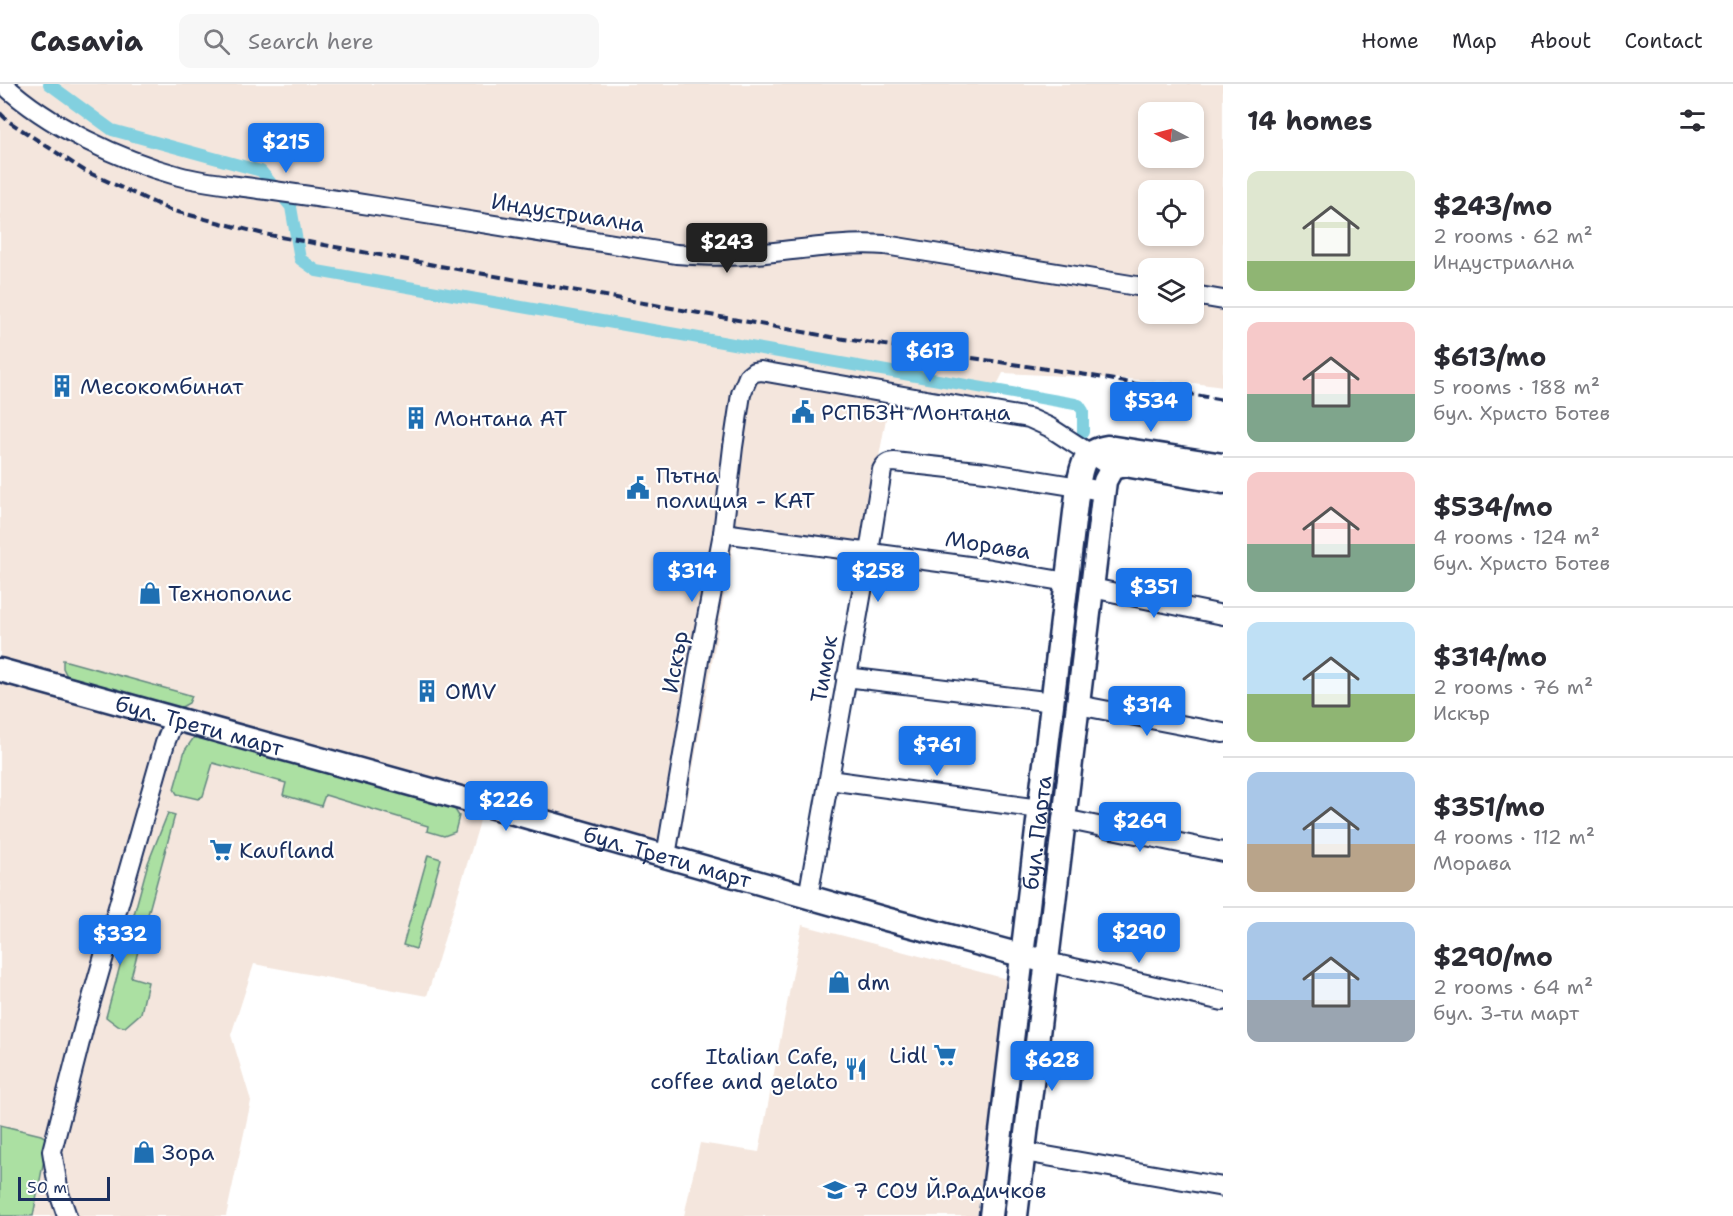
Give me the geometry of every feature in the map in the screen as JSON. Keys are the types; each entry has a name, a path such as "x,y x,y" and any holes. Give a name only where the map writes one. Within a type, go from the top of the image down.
{"main road":[{"path":"1090,454 1100,449 1112,448 1223,465"},
{"name":"бул. Парта","path":"991,1216 1078,487 1082,467 1090,454"},
{"path":"1113,468 1125,465 1223,482"},
{"name":"бул. Парта","path":"1016,1216 1103,490 1108,474 1113,468"},
{"name":"бул. Трети март","path":"0,670 1047,962"}],"street":[{"name":"Индустриална","path":"3,84 25,102 63,126 120,155 181,177 676,254 753,255 832,245 885,245 1138,286"},
{"path":"1204,297 1223,300"},
{"name":"Искър","path":"666,856 723,533 741,394 748,377 754,372 761,371 1029,418 1049,427 1090,454"},
{"path":"1090,454 1113,468"},
{"name":"Тимок","path":"808,897 884,465 889,462 986,472 1078,487"},
{"path":"1078,487 1103,490"},
{"name":"Морава","path":"723,533 991,569 1067,582"},
{"path":"1092,588 1223,615"},
{"path":"846,677 1053,702"},
{"path":"1078,705 1223,733"},
{"path":"67,1216 59,1193 52,1151 84,1026 165,743 176,718"},
{"path":"829,780 1040,809"},
{"path":"1064,819 1223,852"},
{"path":"1047,962 1223,1001"},
{"path":"1024,1152 1223,1187"}],"shaded area":[{"path":"0,84 1223,84 1223,387 1186,382 1003,373 989,401 892,386 863,544 737,524 679,846 486,795 427,996 254,964 231,1035 251,1101 226,1216 0,1216"},
{"path":"802,925 1007,979 977,1216 684,1216 700,1143 759,1152"}],"green space":[{"path":"63,660 192,696 189,703 180,708 67,676 63,668"},
{"path":"197,733 454,808 459,816 455,832 444,836 427,831 428,826 325,795 321,806 283,795 286,783 213,763 203,796 198,799 177,794 174,789 185,750"},
{"path":"168,813 175,815 131,977 148,982 141,1013 125,1027 118,1026 106,1017 148,863"},
{"path":"428,855 441,859 416,949 403,945"},
{"path":"0,1125 41,1135 48,1139 33,1216 0,1216"}],"waterway":[{"path":"49,84 112,130 261,171 291,207 300,259 317,271 1075,404 1079,405 1083,411 1083,432"},
{"path":"1038,932 1090,502"},
{"path":"1003,1216 1030,987"}],"railway":[{"path":"0,113 8,121 85,171 170,210 264,234 831,337 1087,375 1223,400"}],"place":[{"name":"Месокомбинат","path":"62,386"},
{"name":"РСПБЗН Монтана","path":"803,412"},
{"name":"Монтана АТ","path":"416,418"},
{"name":"Пътна полиция - КАТ","path":"638,488"},
{"name":"Технополис","path":"150,593"},
{"name":"OMV","path":"427,691"},
{"name":"Kaufland","path":"221,850"},
{"name":"dm","path":"839,982"},
{"name":"Lidl","path":"945,1055"},
{"name":"Italian Cafe, coffee and gelato","path":"856,1069"},
{"name":"Зора","path":"144,1152"},
{"name":"7 СОУ Й.Радичков","path":"835,1190"}]}
